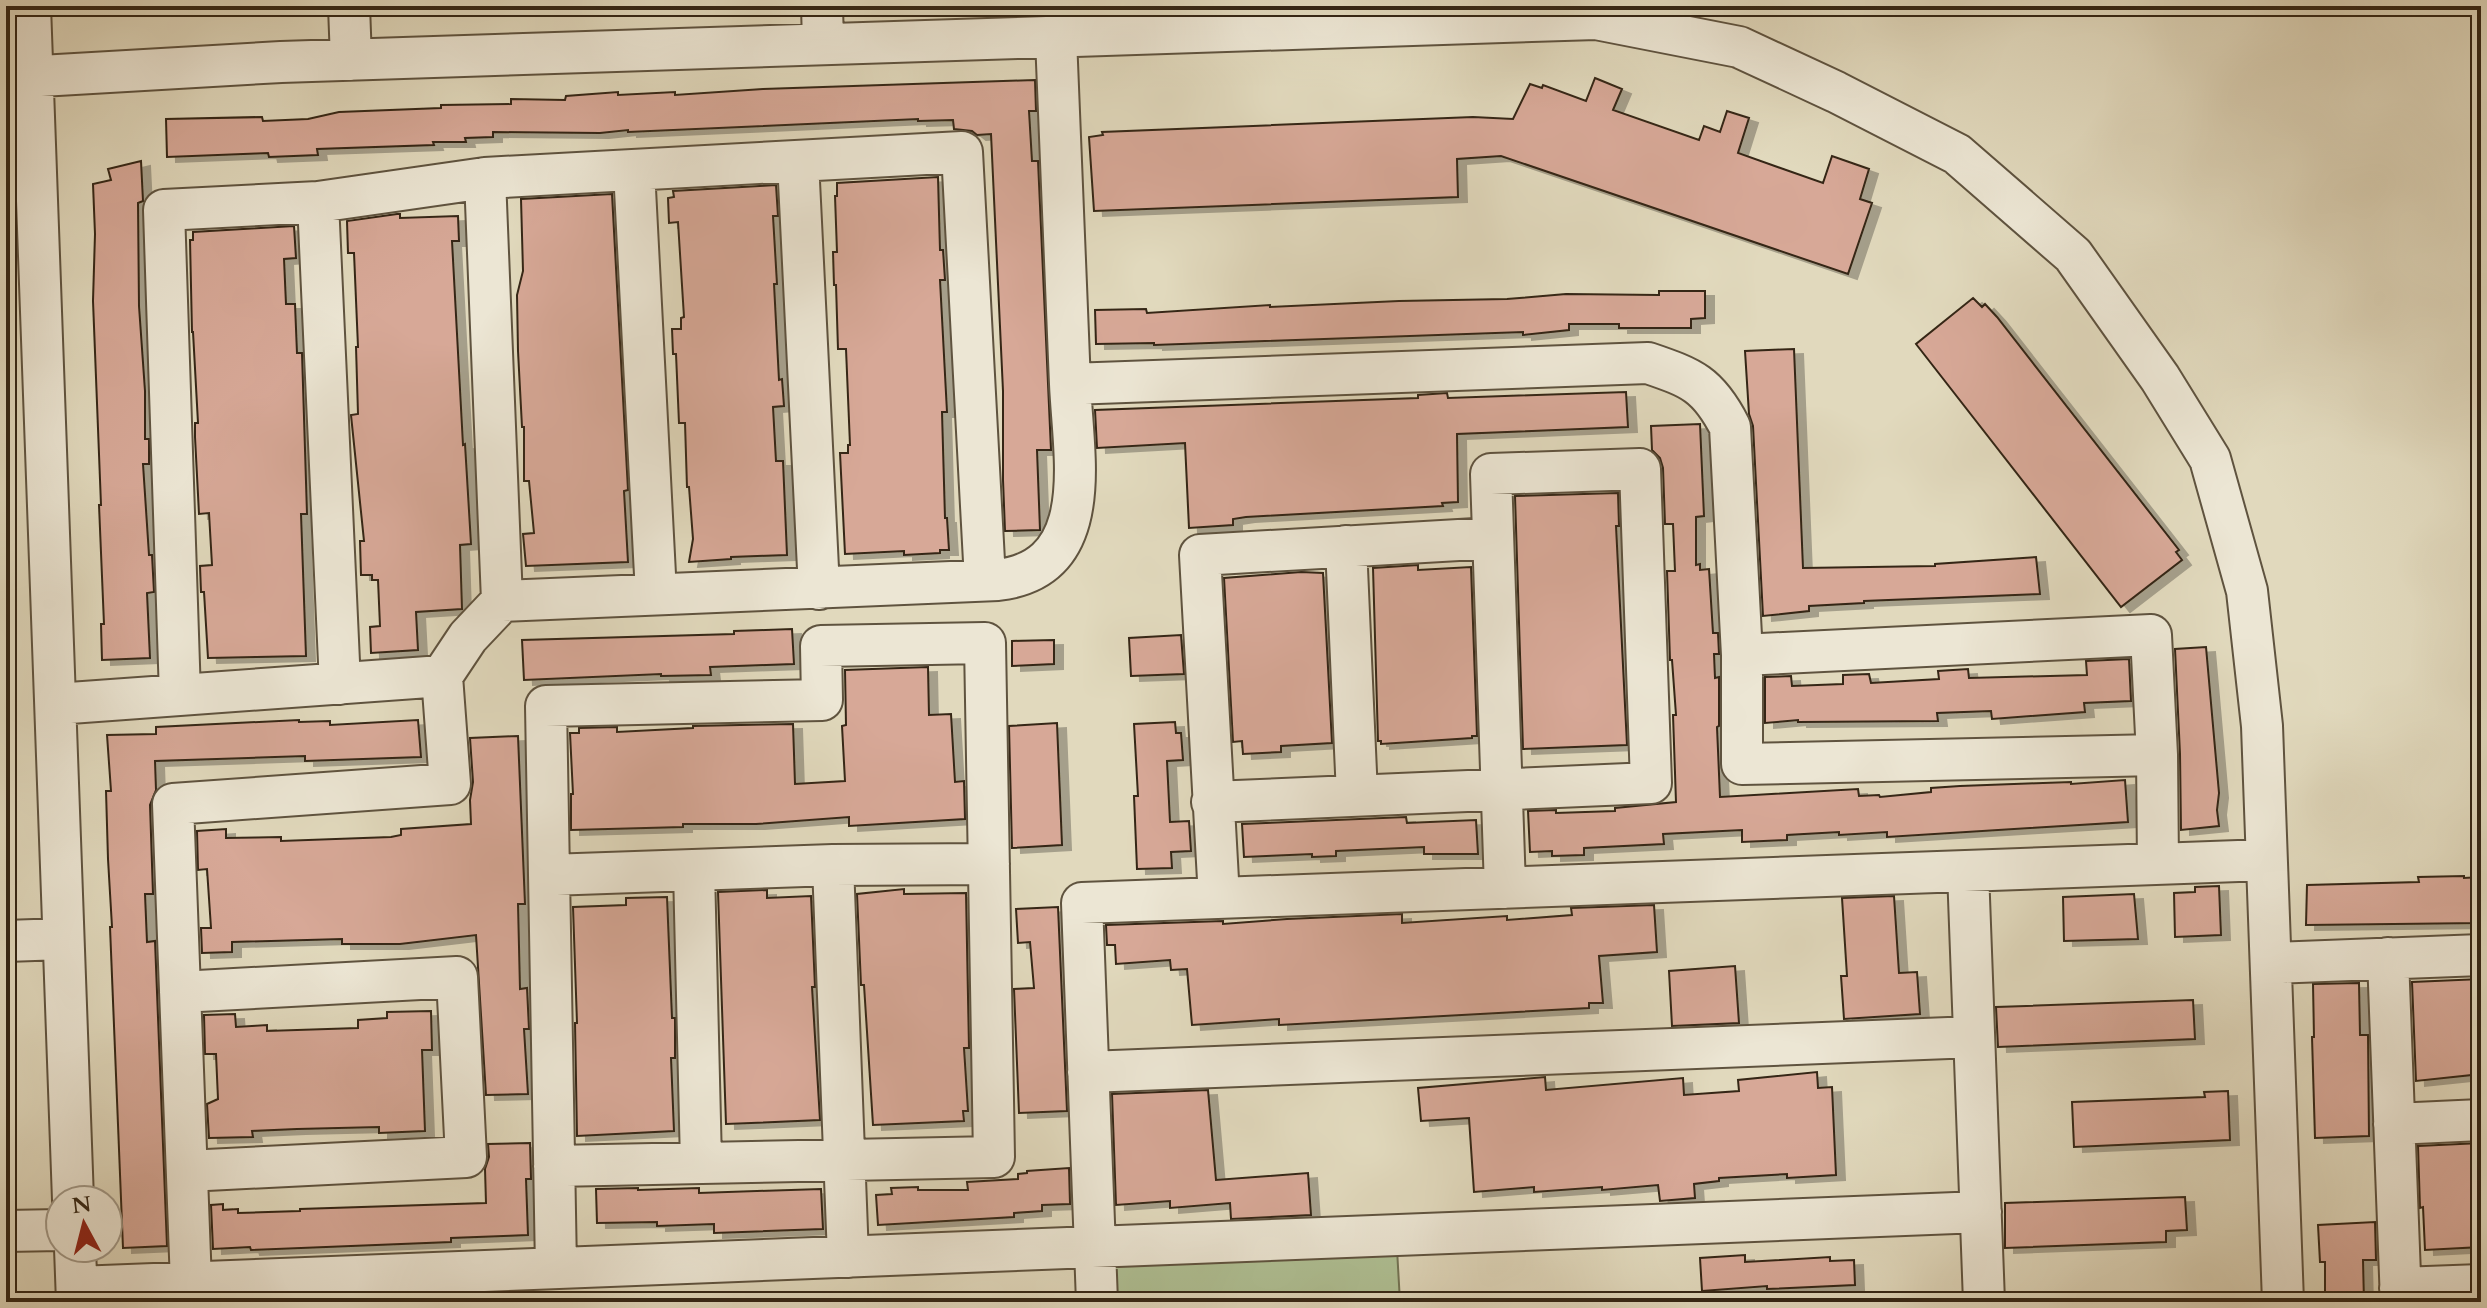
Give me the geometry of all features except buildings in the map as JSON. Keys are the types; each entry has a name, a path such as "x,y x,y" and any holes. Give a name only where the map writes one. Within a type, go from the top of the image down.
{"street":[{"path":"30,6 19,77 56,704 72,1184"},
{"path":"349,6 351,60"},
{"path":"19,77 185,66 351,60 823,25 1056,38 1408,15 1596,19 1739,47 1957,154 2073,255 2160,378 2210,459 2247,591 2262,726 2283,1302"},
{"path":"191,1283 173,804 450,784 442,676 468,637 502,601 1015,578 1034,570 1052,557 1066,534 1073,512 1056,38"},
{"path":"180,695 164,210 318,202 485,178 962,152 985,580"},
{"path":"798,161 819,589"},
{"path":"634,170 656,594"},
{"path":"485,178 502,601"},
{"path":"318,202 340,684"},
{"path":"1070,384 1648,363 1689,377 1719,404 1730,427 1742,655 1742,764 2157,755"},
{"path":"1212,802 1502,788 1651,783 1640,469 1491,474 1502,788 1505,888"},
{"path":"1219,898 1200,555 1493,538"},
{"path":"1346,546 1357,795"},
{"path":"1742,655 2151,635 2158,864"},
{"path":"554,1166 994,1157 985,643 821,646 822,700 546,706 554,1166 556,1268"},
{"path":"56,704 442,676"},
{"path":"1097,1302 1082,903 2266,860"},
{"path":"549,875 833,865 989,864"},
{"path":"833,865 848,1257"},
{"path":"694,870 701,1163"},
{"path":"1968,871 1984,1302"},
{"path":"6,941 63,939"},
{"path":"2271,963 2481,955"},
{"path":"2388,958 2400,1295 2481,1285"},
{"path":"180,992 457,977 466,1157 187,1171"},
{"path":"1088,1072 1974,1037"},
{"path":"2394,1124 2481,1120"},
{"path":"76,1264 77,1295 191,1283 1981,1212"},
{"path":"6,1231 44,1230"}],"green space":[{"path":"1397,1249 1400,1302 1105,1302 1112,1262"}]}
